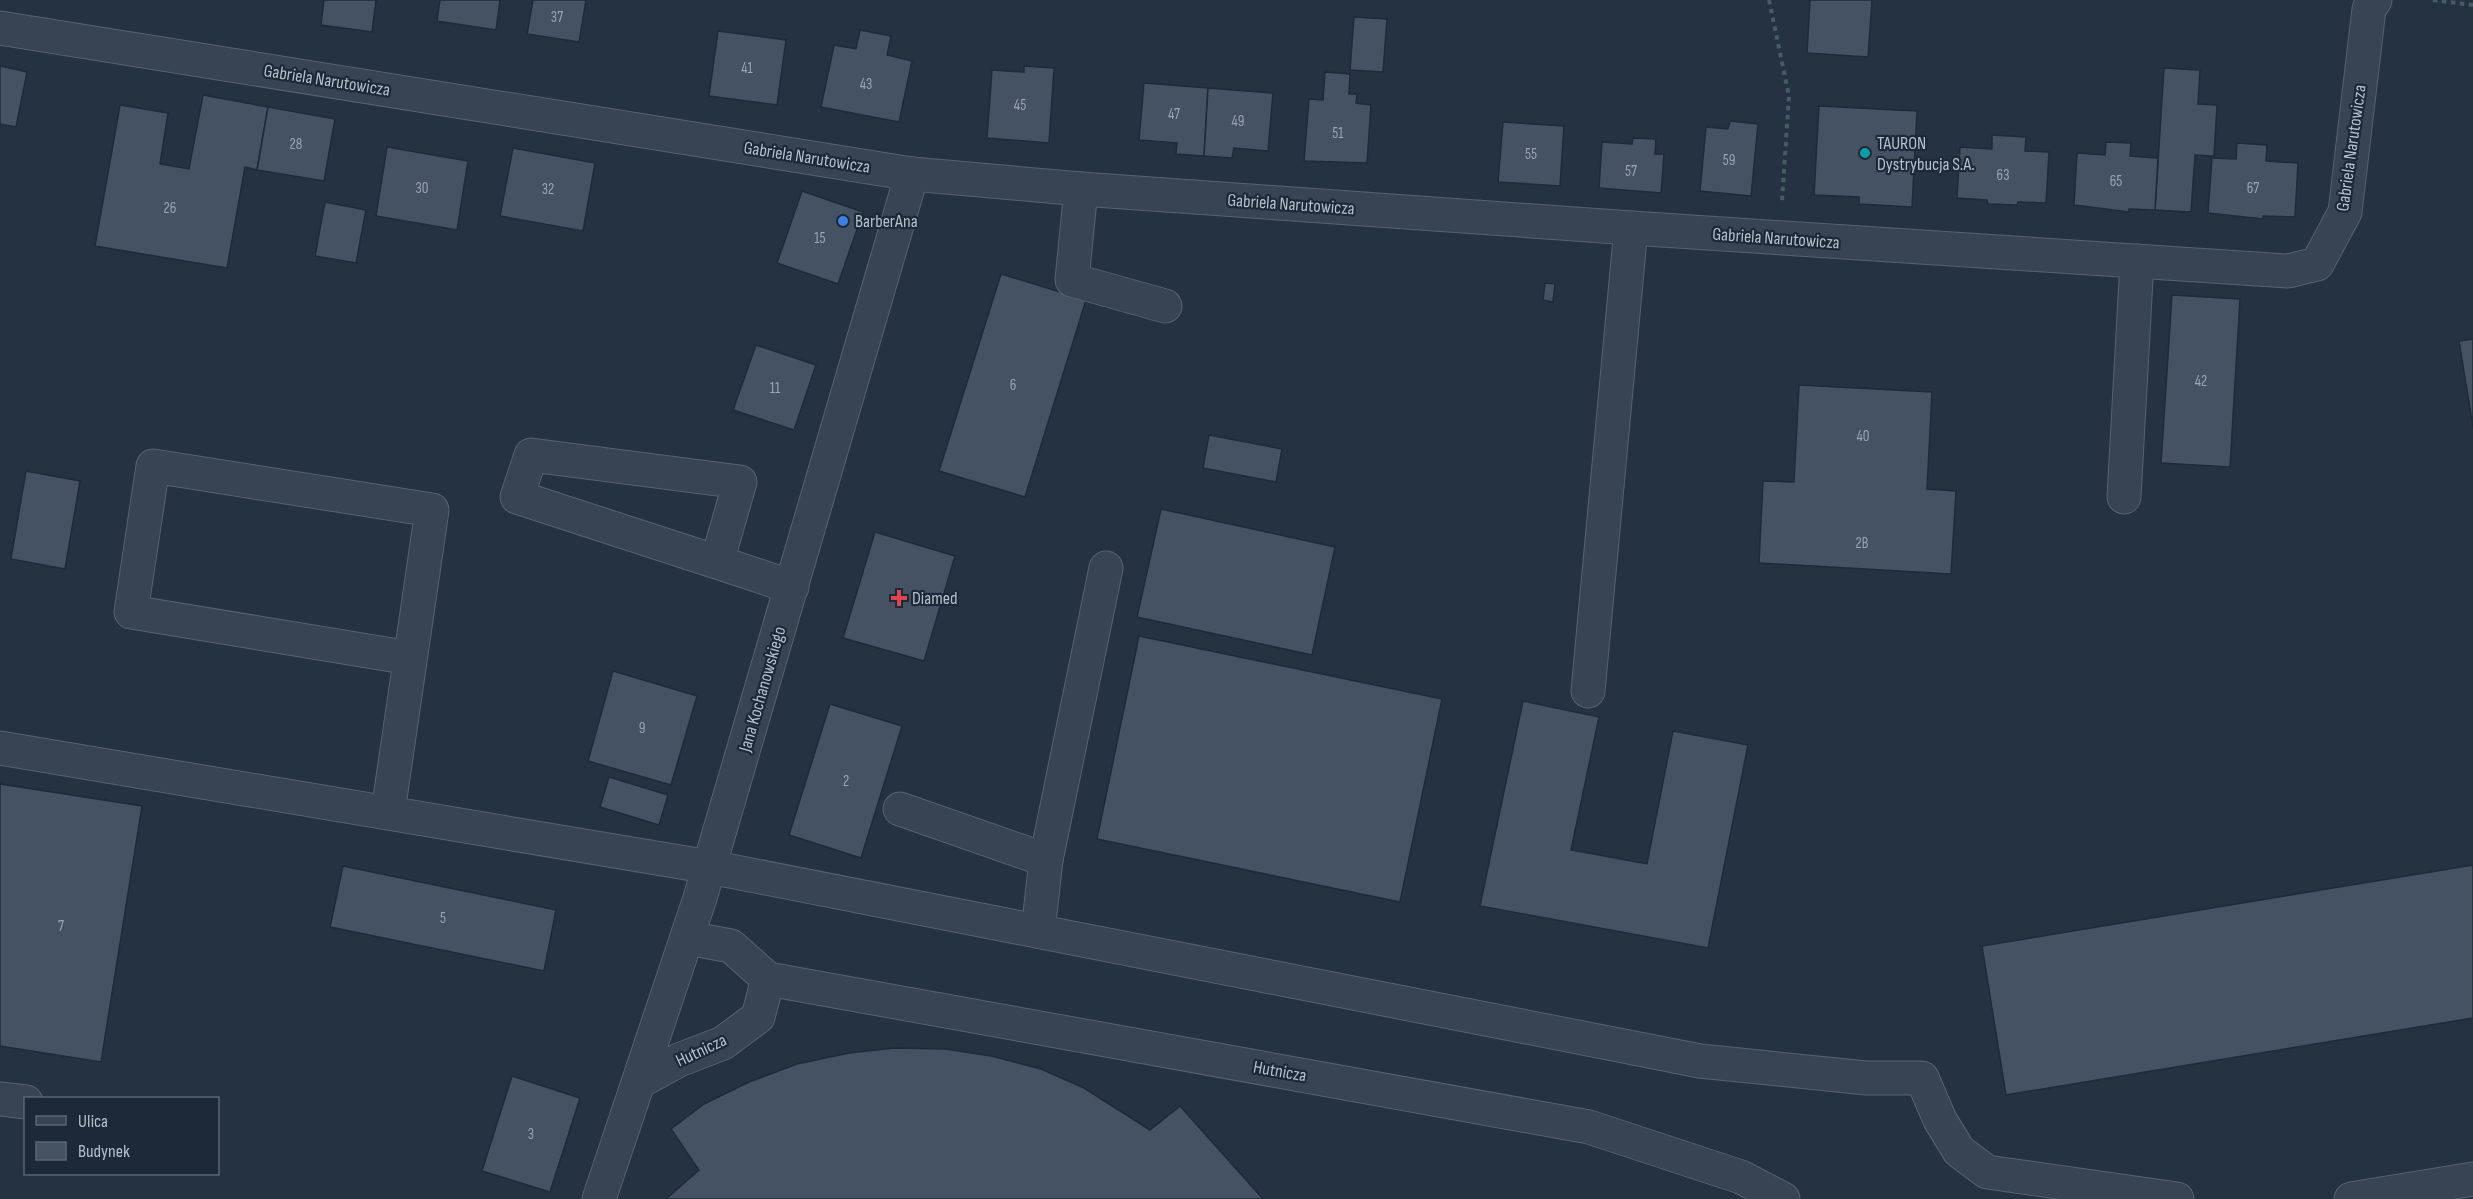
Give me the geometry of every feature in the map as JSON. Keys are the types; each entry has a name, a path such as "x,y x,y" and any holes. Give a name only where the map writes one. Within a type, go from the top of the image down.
{"street":[{"name":"Gabriela Narutowicza","path":"0,28 912,174 1081,189 1631,228 2289,271 2317,264 2345,212 2369,9 2375,0"},
{"name":"Jana Kochanowskiego","path":"598,1199 688,938 710,867 912,174"},
{"path":"1081,189 1072,280 1165,306"},
{"path":"1588,691 1631,228"},
{"path":"2124,497 2137,261"},
{"path":"717,562 740,482 531,455 517,497 792,587"},
{"path":"388,812 432,510 153,466 131,612 410,658"},
{"path":"1038,931 1046,860 1106,568"},
{"path":"0,748 710,867 1701,1061 1866,1078 1922,1078 1940,1120 1959,1151 1988,1172 2176,1199"},
{"path":"900,809 1046,860"},
{"path":"688,938 731,946 768,979"},
{"name":"Hutnicza","path":"639,1082 678,1060 723,1043 758,1017 768,979 1589,1127 1741,1177 1783,1199"},
{"path":"0,1099 24,1102"},
{"path":"2351,1199 2473,1179"}],"path":[{"path":"1769,0 1789,96 1780,238"},
{"path":"2433,0 2473,4"}],"building":[{"path":"324,0 376,0 372,32 321,25"},
{"path":"440,0 500,0 496,30 437,21"},
{"path":"533,0 586,0 579,42 527,34"},
{"path":"1810,0 1872,0 1868,57 1807,53"},
{"path":"1354,17 1387,19 1383,72 1350,70"},
{"path":"860,30 891,36 887,55 912,61 899,122 821,107 834,45 856,49"},
{"path":"718,31 786,40 777,105 709,96"},
{"path":"0,66 27,72 16,127 0,124"},
{"path":"1024,66 1054,68 1049,143 987,138 992,70 1024,72"},
{"path":"2164,68 2200,70 2198,104 2217,105 2214,156 2195,155 2191,212 2155,210"},
{"path":"1325,72 1350,74 1349,94 1357,94 1356,103 1371,105 1367,163 1304,161 1309,99 1323,100"},
{"path":"1144,83 1208,88 1204,156 1176,154 1177,143 1139,140"},
{"path":"1208,88 1273,93 1268,151 1234,148 1232,158 1204,156"},
{"path":"203,95 268,107 257,170 245,167 227,268 95,246 120,105 168,113 160,164 189,169"},
{"name":"TAURON Dystrybucja S.A.","path":"1819,106 1917,111 1912,207 1859,204 1859,197 1814,195"},
{"path":"268,107 335,119 324,181 257,170"},
{"path":"1730,121 1758,124 1751,196 1700,191 1706,127 1728,129"},
{"path":"1503,122 1564,126 1560,186 1498,182"},
{"path":"1992,135 2026,137 2025,151 2049,152 2046,203 1988,204 1987,200 1957,198 1960,147 1992,149"},
{"path":"1633,138 1656,139 1655,154 1664,154 1661,193 1599,188 1602,142 1632,144"},
{"path":"2106,142 2131,143 2130,156 2158,158 2155,210 2129,209 2129,212 2074,205 2077,153 2105,155"},
{"path":"2237,143 2267,145 2266,161 2298,163 2295,217 2263,216 2263,219 2208,213 2212,158 2236,159"},
{"path":"387,147 468,161 457,230 376,216"},
{"path":"513,148 595,163 583,231 500,216"},
{"path":"802,191 863,212 838,284 777,263"},
{"path":"325,202 366,210 356,263 315,256"},
{"path":"1001,274 1086,300 1025,497 939,471"},
{"path":"1545,283 1555,284 1553,302 1543,300"},
{"path":"2172,295 2240,299 2230,467 2161,463"},
{"path":"2473,339 2473,427 2459,341"},
{"path":"756,345 816,365 794,430 733,410"},
{"path":"1799,385 1932,392 1927,489 1956,491 1951,574 1759,563 1763,481 1794,482"},
{"path":"1209,435 1282,449 1276,482 1203,468"},
{"path":"26,471 80,481 65,569 11,559"},
{"path":"1161,509 1335,547 1312,655 1137,617"},
{"name":"Diamed","path":"875,532 955,556 924,661 843,638"},
{"path":"1139,636 1442,699 1400,902 1097,839"},
{"path":"613,671 697,696 671,785 588,761"},
{"path":"1523,701 1599,717 1571,850 1647,864 1673,731 1748,745 1708,948 1480,906"},
{"path":"830,704 902,726 861,858 789,835"},
{"path":"609,777 668,795 659,825 600,807"},
{"path":"0,784 142,806 101,1062 0,1046"},
{"path":"2473,865 2473,1018 2006,1095 1982,946"},
{"path":"343,866 556,910 544,971 330,927"},
{"path":"894,1048 945,1049 991,1056 1041,1069 1084,1088 1150,1130 1180,1106 1263,1199 666,1199 699,1170 671,1129 704,1104 749,1082 797,1064 849,1053"},
{"path":"512,1076 580,1098 550,1192 482,1171"}],"place":[{"name":"TAURON Dystrybucja S.A.","path":"1865,153"},
{"name":"BarberAna","path":"843,221"},
{"name":"Diamed","path":"899,598"}]}
